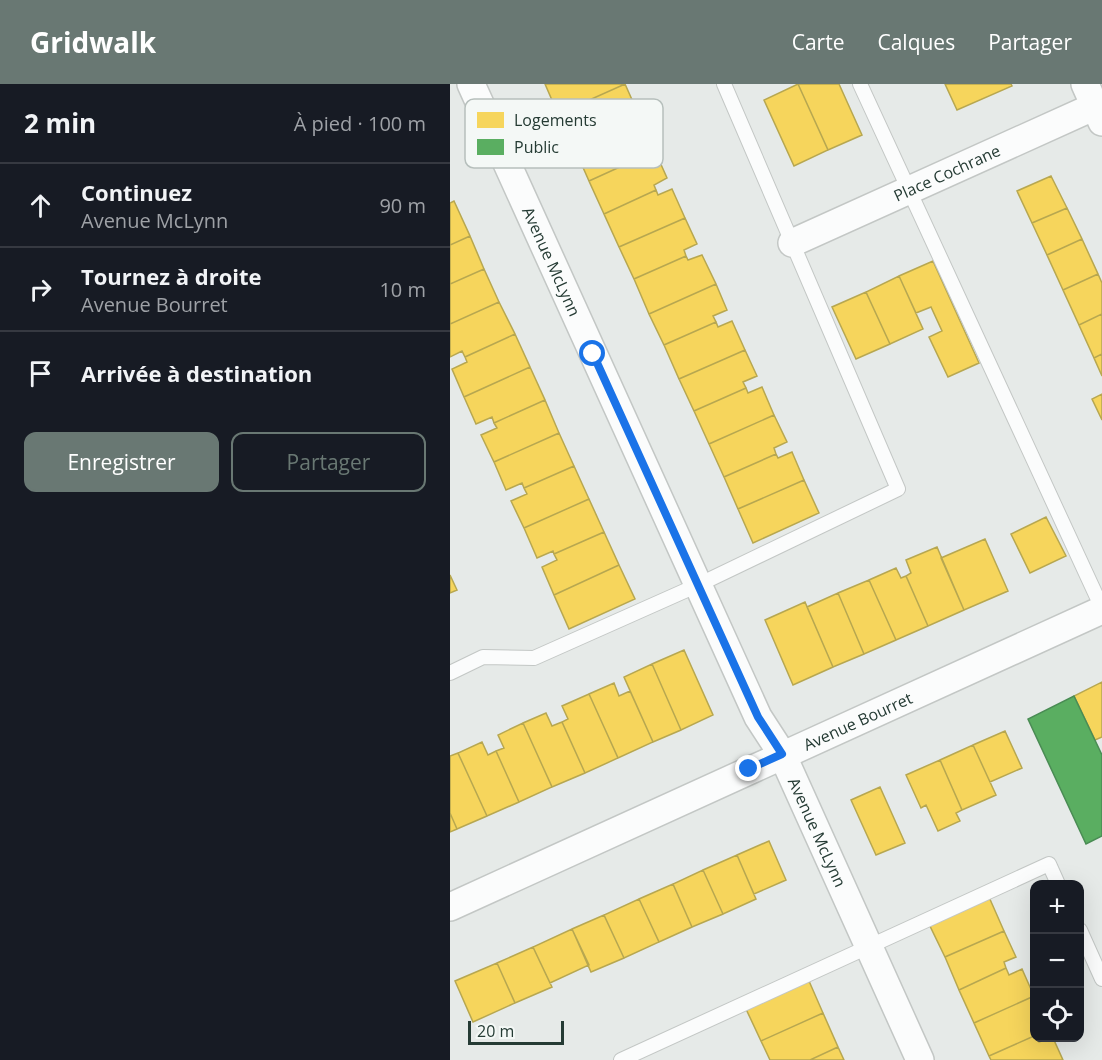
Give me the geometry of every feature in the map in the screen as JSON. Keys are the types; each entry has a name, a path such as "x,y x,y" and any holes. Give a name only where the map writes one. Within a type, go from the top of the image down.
{"street":[{"name":"Avenue McLynn","path":"471,84 478,99"},
{"name":"Place Cochrane","path":"792,243 911,192 1096,104"},
{"name":"Avenue McLynn","path":"509,168 758,717 782,754 920,1060"},
{"name":"Avenue Bourret","path":"450,907 1102,609"}],"lane":[{"path":"450,673 483,657 534,658 698,585 898,489 724,84"},
{"path":"860,84 1102,609"},
{"path":"621,1060 1049,864 1056,880"},
{"path":"1082,934 1102,979"}],"building: Logements":[{"path":"545,84 625,84 592,99 552,99"},
{"path":"625,84 632,99 592,99"},
{"path":"798,84 839,84 862,135 828,150"},
{"path":"798,84 828,150 794,166 764,100"},
{"path":"945,84 1011,84 1012,86 957,110"},
{"path":"583,168 618,168 589,181"},
{"path":"618,168 663,168 667,178 654,185 656,190 604,214 589,181"},
{"path":"1051,176 1067,208 1032,223 1017,191"},
{"path":"672,189 685,218 619,247 604,214 656,190 658,195"},
{"path":"454,201 470,236 450,245 450,203"},
{"path":"1067,208 1082,239 1047,255 1032,223"},
{"path":"685,218 697,244 684,250 686,256 634,279 619,247"},
{"path":"470,236 484,269 450,284 450,245"},
{"path":"1082,239 1098,274 1063,290 1047,255"},
{"path":"702,255 716,284 649,314 634,279 686,256 688,260"},
{"path":"933,261 979,363 948,377 929,337 942,331 931,307 916,313 899,276"},
{"path":"484,269 499,302 450,324 450,284"},
{"path":"1098,274 1102,283 1102,314 1079,325 1063,290"},
{"path":"899,276 923,329 890,344 866,292"},
{"path":"716,284 727,310 713,316 716,322 664,345 649,314"},
{"path":"866,292 890,344 856,359 832,307"},
{"path":"499,302 515,334 465,357 462,351 450,357 450,324"},
{"path":"1102,314 1102,354 1094,358 1079,325"},
{"path":"732,321 745,350 679,379 664,345 716,322 718,327"},
{"path":"515,334 530,367 464,397 452,369 467,362 465,357"},
{"path":"745,350 757,376 743,382 746,388 694,411 679,379"},
{"path":"1102,354 1102,376 1094,358"},
{"path":"530,367 545,400 494,423 492,417 476,424 464,397"},
{"path":"762,387 774,415 709,444 694,411 746,388 748,393"},
{"path":"1102,394 1102,420 1092,399"},
{"path":"545,400 559,433 494,462 481,435 497,428 494,423"},
{"path":"774,415 787,442 774,448 776,454 724,477 709,444"},
{"path":"559,433 574,466 524,488 522,483 506,490 494,462"},
{"path":"792,452 804,480 738,509 724,477 776,454 778,458"},
{"path":"574,466 589,499 524,528 511,501 527,494 524,488"},
{"path":"804,480 819,513 753,543 738,509"},
{"path":"589,499 604,532 554,554 553,551 537,558 524,528"},
{"path":"1046,517 1066,556 1030,573 1011,534"},
{"path":"604,532 619,565 554,595 542,567 557,560 554,554"},
{"path":"985,539 1008,591 964,610 941,558"},
{"path":"937,547 964,610 928,626 906,576 911,573 906,560"},
{"path":"619,565 635,599 569,629 554,595"},
{"path":"896,568 901,578 906,576 928,626 896,640 869,580"},
{"path":"450,575 457,590 450,593"},
{"path":"869,580 896,640 864,654 838,593"},
{"path":"838,593 864,654 833,667 807,607"},
{"path":"805,602 833,667 793,685 765,620"},
{"path":"684,650 713,715 681,730 652,664"},
{"path":"652,664 681,730 653,742 624,677"},
{"path":"1102,682 1102,737 1095,740 1074,696"},
{"path":"614,683 619,696 630,691 653,742 618,758 589,694"},
{"path":"589,694 618,758 585,773 562,722 568,719 562,706"},
{"path":"546,713 552,726 562,722 585,773 552,787 523,723"},
{"path":"523,723 552,787 519,802 496,751 504,748 498,735"},
{"path":"1005,731 1022,768 990,782 973,745"},
{"path":"482,742 488,755 496,751 519,802 487,816 458,753"},
{"path":"973,745 996,795 962,810 940,760"},
{"path":"458,753 487,816 457,829 450,813 450,756"},
{"path":"940,760 962,810 956,813 960,821 938,831 926,805 921,808 906,775"},
{"path":"880,787 905,843 876,855 851,800"},
{"path":"450,813 457,829 450,832"},
{"path":"769,841 786,880 754,894 737,855"},
{"path":"737,855 756,899 723,914 703,870"},
{"path":"703,870 723,914 692,927 673,884"},
{"path":"673,884 692,927 659,942 639,899"},
{"path":"989,897 1004,931 945,957 929,924"},
{"path":"639,899 659,942 624,958 604,915"},
{"path":"604,915 624,958 591,972 572,929"},
{"path":"572,929 589,965 550,983 533,947"},
{"path":"1004,931 1016,957 1004,962 1006,968 959,990 945,957"},
{"path":"533,947 552,987 515,1003 497,963"},
{"path":"497,963 515,1003 473,1022 455,981"},
{"path":"1006,968 1009,975 1022,969 1030,987 1030,998 974,1023 959,990"},
{"path":"809,981 823,1013 761,1041 746,1009"},
{"path":"1030,998 1030,1038 989,1056 974,1023"},
{"path":"823,1013 838,1047 810,1060 770,1060 761,1041"},
{"path":"1030,1038 1030,1042 1055,1042 1063,1060 991,1060 989,1056"},
{"path":"838,1047 844,1060 810,1060"}],"building: Public":[{"path":"1074,696 1102,755 1102,836 1086,844 1028,719"}],"route":[{"path":"593,354 758,717 782,754 749,769"}]}
